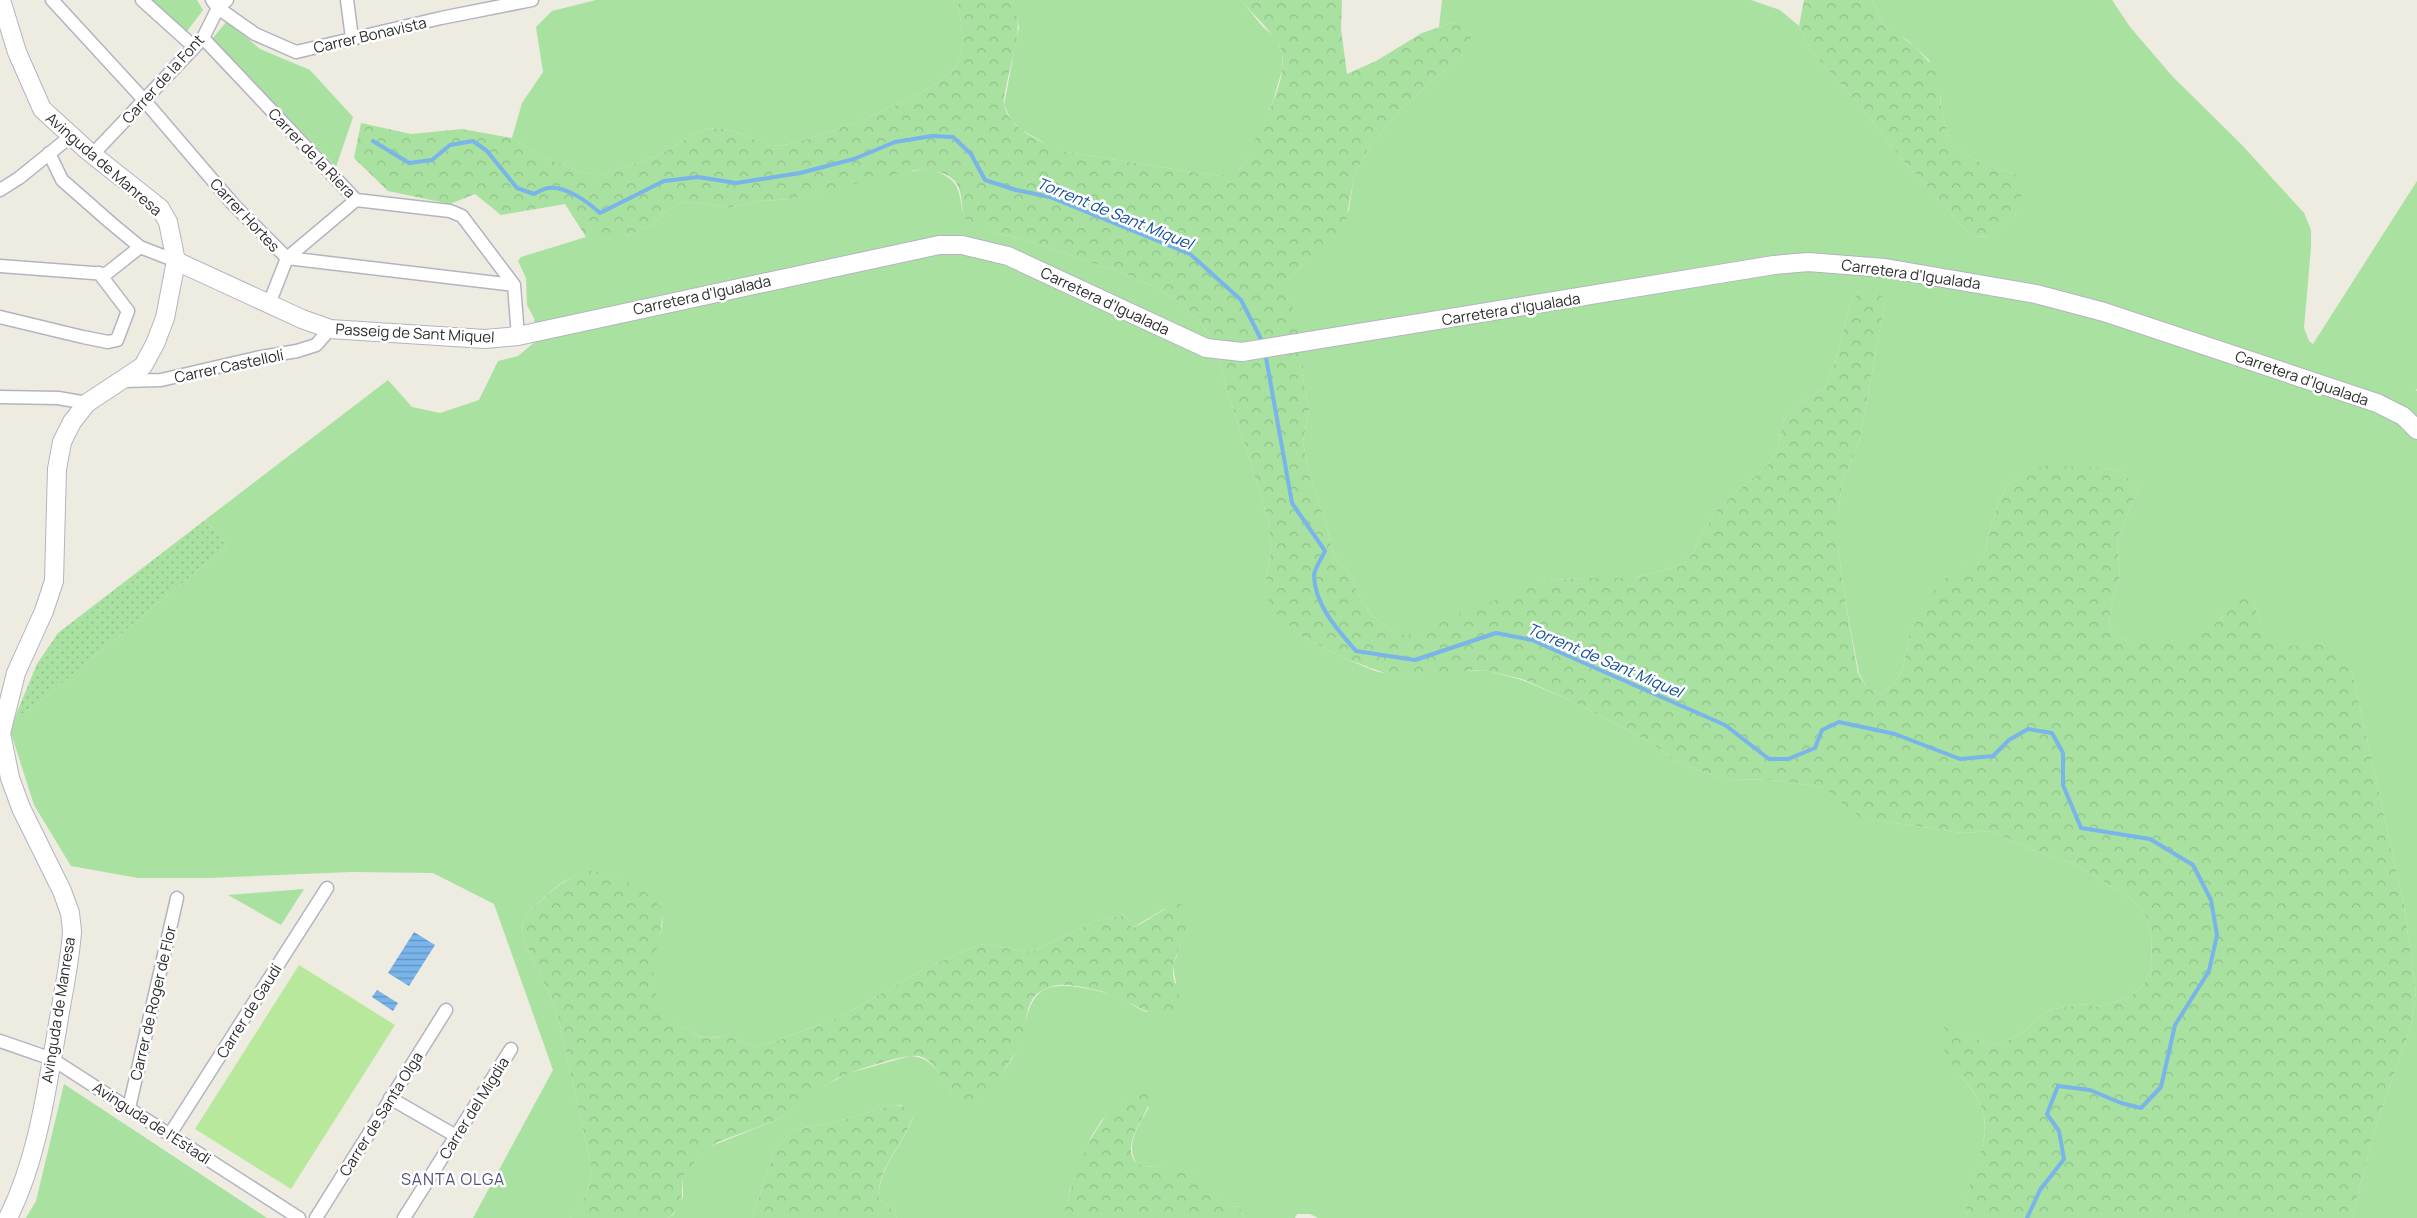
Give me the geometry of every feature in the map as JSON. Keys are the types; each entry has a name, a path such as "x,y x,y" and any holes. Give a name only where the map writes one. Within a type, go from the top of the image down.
{"street":[{"name":"Avinguda de Manresa","path":"1,0 16,52 42,110 160,208 168,222 176,261 167,309 155,344 143,366 87,403 72,422 62,442 57,469 54,581 44,611 16,673 1,733 2,755 21,808 62,891 70,913 71,947 52,1059 34,1148 22,1191 8,1218"},
{"name":"Carrer Hortes","path":"52,0 144,100 233,204 287,258 514,284"},
{"name":"Carrer de la Riera","path":"142,0 198,42 356,200 450,211 462,216 514,284"},
{"path":"347,0 352,38"},
{"name":"Carrer Bonavista","path":"219,3 255,34 296,52 352,38 532,0"},
{"name":"Carrer de la Font","path":"93,154 198,42 219,3"},
{"path":"0,190 19,178 71,136"},
{"path":"49,154 62,180 140,247 176,261"},
{"path":"269,304 287,258 356,200"},
{"name":"Carretera d'Igualada","path":"606,315 939,245 962,245 1008,256 1206,348 1225,352 1264,349 1774,265 1808,262 1885,268 2036,294 2104,312 2377,403 2403,416 2417,430"},
{"path":"0,266 106,274 140,247"},
{"name":"Passeig de Sant Miquel","path":"176,261 269,304 330,329 485,339 518,336 606,315"},
{"path":"0,317 92,339 108,342 117,340 128,310 99,273"},
{"path":"514,284 518,336"},
{"name":"Carrer Castellolí","path":"119,381 161,380 256,358 297,351 316,345 330,329"},
{"path":"0,397 58,398 87,403"},
{"name":"Carrer de Gaudí","path":"170,1134 327,888"},
{"name":"Carrer de Roger de Flor","path":"129,1108 177,898"},
{"name":"Carrer de Santa Olga","path":"316,1218 446,1010"},
{"name":"Avinguda de l'Estadi","path":"0,1041 52,1059 299,1218"},
{"name":"Carrer del Migdia","path":"404,1218 511,1049"},
{"path":"390,1098 456,1136"}],"green space":[{"path":"149,0 197,0 203,10 185,34"},
{"path":"596,0 957,0 962,34 961,52 955,67 943,78 923,91 898,104 839,129 812,138 772,146 731,131 719,128 707,129 695,133 663,153 595,177 543,157 512,138 522,103 543,72 536,27 552,11"},
{"path":"957,0 1013,0 1018,22 1018,32 1004,105 1007,114 1021,129 1039,141 1067,152 1217,176 1234,172 1246,163 1274,100 1281,78 1282,54 1280,48 1271,34 1241,0 1342,0 1341,29 1347,74 1376,61 1422,33 1454,22 1470,25 1471,42 1462,55 1401,109 1369,147 1354,177 1345,226 1336,238 1300,267 1289,279 1289,301 1302,325 1313,356 1304,362 1302,373 1309,409 1303,442 1310,477 1327,528 1334,557 1348,571 1362,601 1372,615 1397,635 1416,635 1458,614 1547,581 1582,578 1634,578 1682,565 1695,551 1700,536 1718,509 1767,466 1777,451 1784,420 1795,407 1824,388 1837,357 1850,304 1860,290 1876,288 1885,301 1860,439 1842,483 1838,516 1838,547 1845,600 1858,673 1867,688 1881,694 1895,683 1903,668 1909,636 1932,592 1943,580 1960,569 1976,564 1986,551 1988,535 1999,502 2006,488 2017,477 2032,469 2048,465 2104,468 2120,471 2139,487 2117,539 2120,576 2111,607 2109,623 2116,637 2153,643 2170,643 2186,640 2201,634 2215,624 2228,611 2239,595 2253,602 2263,625 2273,638 2284,644 2295,646 2318,644 2330,647 2342,655 2352,672 2404,905 2416,992 2411,1025 2373,1135 2352,1218 1967,1218 1968,1192 1983,1142 1984,1116 1971,1088 1952,1064 1942,1044 1944,1027 1992,1045 2007,1041 2022,1033 2048,1010 2084,1004 2101,1007 2130,997 2144,984 2152,967 2151,934 2147,918 2139,906 2127,896 2073,863 2027,848 1993,831 1962,833 1860,817 1822,787 1772,780 1723,779 1676,762 1650,742 1568,699 1522,679 1489,671 1472,670 1406,678 1390,675 1344,658 1301,636 1276,613 1268,600 1265,584 1271,552 1268,518 1211,339 1203,326 1181,304 1139,280 1051,248 996,233 971,223 964,218 958,186 955,181 945,174 926,170 914,170 792,199 760,201 728,208 695,202 680,203 665,212 653,224 626,237 586,237 565,204 501,215 475,194 450,204 388,191 354,158 361,123 411,134 462,129 512,138 543,157 595,177 663,153 695,133 707,129 719,128 731,131 770,146 812,138 839,129 898,104 923,91 943,78 955,67 959,60 962,43"},
{"path":"1013,0 1241,0 1263,27 1276,38 1282,53 1282,70 1273,101 1246,163 1234,174 1217,176 1067,152 1051,147 1022,130 1011,120 1004,105 1019,27"},
{"path":"1442,0 1751,0 1780,10 1799,26 1813,53 1863,109 1901,158 1972,237 1990,236 2019,211 2013,173 1985,165 1961,151 1948,137 1941,107 1941,97 1929,60 1906,39 1888,31 1882,23 1872,0 2112,0 2130,27 2173,77 2241,144 2304,213 2311,230 2311,247 2304,328 2309,341 2313,344 2417,181 2417,389 2415,390 2417,391 2417,1218 2352,1218 2373,1135 2411,1025 2416,992 2404,905 2352,672 2310,645 2294,647 2278,643 2265,632 2253,602 2233,609 2208,631 2183,642 2161,644 2138,642 2116,637 2109,623 2111,607 2120,576 2117,539 2139,487 2120,471 2104,468 2085,468 2017,477 2006,488 1999,502 1988,535 1986,551 1976,565 1960,569 1917,622 1909,636 1903,668 1895,683 1881,694 1867,688 1859,673 1845,600 1838,547 1838,516 1842,483 1860,439 1885,301 1860,290 1850,304 1837,357 1824,388 1795,407 1784,420 1777,451 1767,466 1718,509 1700,536 1695,551 1682,565 1634,578 1582,578 1547,581 1416,635 1397,635 1372,615 1362,601 1348,571 1334,557 1327,528 1310,477 1303,442 1309,409 1302,373 1304,362 1289,301 1289,279 1312,257 1349,210 1354,177 1369,147 1401,109 1462,55 1454,22 1439,27"},
{"path":"1804,0 1872,0 1882,23 1888,31 1898,34 1914,46 1935,68 1948,137 1961,151 1985,165 2013,173 2020,180 2022,190 2019,211 2012,219 1990,236 1972,237 1901,158 1863,109 1813,53 1799,26"},
{"path":"227,21 260,49 310,70 353,117 336,167 212,39"},
{"path":"931,169 954,182 959,192 964,217 971,222 987,230 1051,248 1139,280 1181,304 1203,326 1211,339 1268,518 1271,552 1265,584 1301,636 1344,658 1375,671 1406,678 1456,670 1489,671 1522,680 1568,699 1650,742 1676,762 1723,779 1772,780 1822,787 1860,816 1875,820 1962,833 1993,831 2027,848 2073,863 2127,896 2139,906 2147,918 2151,934 2152,967 2144,984 2130,997 2101,1007 2084,1004 2048,1010 2022,1033 2007,1041 1992,1045 1945,1028 1950,1057 1979,1101 1984,1117 1983,1143 1968,1193 1967,1218 1318,1218 1310,1214 1297,1214 1295,1218 1245,1218 1239,1206 1231,1207 1208,1185 1187,1171 1137,1164 1133,1157 1132,1142 1137,1128 1149,1107 1128,1096 1101,1121 1091,1137 1070,1189 1064,1218 897,1218 893,1210 879,1199 880,1188 882,1177 913,1117 901,1105 892,1105 836,1122 793,1130 775,1150 752,1218 668,1218 674,1214 683,1197 683,1176 694,1160 709,1147 779,1119 819,1090 846,1074 910,1056 918,1057 935,1068 951,1093 975,1100 996,1080 1013,1057 1032,1003 1038,994 1048,988 1063,986 1102,992 1127,1001 1147,1012 1176,983 1173,966 1187,928 1164,909 1132,928 1125,915 1096,921 1034,951 1020,951 993,945 979,945 928,967 842,1016 771,1043 753,1047 727,1034 710,1038 701,1036 674,1022 665,1013 655,992 653,980 654,955 662,923 660,911 646,894 614,876 584,873 559,885 522,919 523,937 557,1012 591,1165 589,1187 570,1218 473,1218 553,1070 494,904 433,873 351,872 208,878 138,878 71,866 34,805 10,730 15,717 31,709 227,546 205,520 388,380 412,407 440,413 479,400 498,361 518,356 536,341 534,318 527,305 526,278 518,261 521,257 586,237 626,237 653,224 665,212 680,203 695,202 728,208 760,201 792,199 900,172"},
{"path":"205,520 227,546 31,709 15,717 37,664 58,633"},
{"path":"590,871 610,875 630,883 647,894 662,909 662,922 653,970 656,994 662,1007 673,1020 683,1028 702,1037 716,1038 727,1034 753,1047 771,1043 842,1016 928,967 979,945 993,945 1020,951 1034,951 1096,921 1125,915 1132,928 1169,907 1181,904 1188,919 1187,927 1173,968 1180,1003 1167,1018 1094,989 1065,985 1048,988 1037,994 1031,1001 1023,1034 1008,1065 985,1092 967,1105 953,1096 939,1073 928,1060 922,1057 902,1057 877,1064 836,1079 779,1119 718,1142 702,1153 683,1176 681,1207 668,1218 570,1218 589,1187 591,1165 557,1012 523,937 522,919 562,884 571,878"},
{"path":"304,889 281,925 228,895"},
{"path":"299,965 395,1025 291,1189 195,1129"},
{"path":"64,1084 267,1218 26,1218 36,1201"},
{"path":"1144,1089 1151,1096 1147,1109 1132,1139 1132,1156 1136,1162 1149,1166 1175,1167 1189,1172 1209,1185 1231,1207 1239,1206 1245,1218 1064,1218 1080,1162 1100,1124 1113,1108 1128,1096"},
{"path":"892,1105 904,1108 913,1116 909,1127 886,1167 879,1188 879,1199 893,1210 897,1218 752,1218 775,1150 793,1130 836,1122"}],"water":[{"path":"414,932 435,945 409,986 388,973"},
{"path":"377,990 398,1003 393,1011 372,997"}],"waterway":[{"name":"Torrent de Sant Miquel","path":"373,141 409,163 432,160 450,145 473,141 487,151 517,188 534,194 547,188 556,188 569,192 600,213 664,181 698,177 736,183 800,173 854,159 895,142 932,136 953,137 971,154 985,180 1016,190 1050,197 1190,254 1241,300 1263,343"},
{"name":"Torrent de Sant Miquel","path":"1265,352 1292,503 1325,551 1314,573 1318,597 1329,617 1356,651 1415,660 1496,633 1532,640 1725,725 1769,759 1788,759 1815,748 1822,730 1839,722 1895,734 1960,759 1993,756 2009,740 2028,729 2052,733 2063,753 2063,785 2081,828 2150,839 2193,865 2211,900 2217,935 2209,971 2175,1025 2161,1087 2141,1108 2121,1103 2090,1090 2058,1086 2047,1114 2059,1131 2064,1159 2040,1190 2027,1218"}],"district":[{"name":"SANTA OLGA","path":"453,1179"}]}
